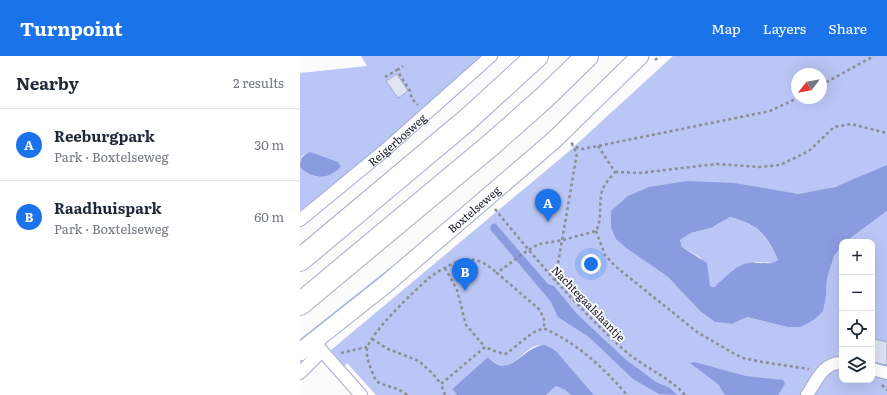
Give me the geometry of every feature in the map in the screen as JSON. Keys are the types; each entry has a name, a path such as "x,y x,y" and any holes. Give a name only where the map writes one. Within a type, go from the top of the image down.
{"highway":[{"path":"300,260 461,125 537,56"},
{"path":"300,304 492,144 545,97 586,56"}],"street":[{"name":"Reigerbosweg","path":"300,220 426,114 491,56"},
{"name":"Boxtelseweg","path":"300,373 318,346 386,284 554,140 640,56"},
{"name":"Boxtelseweg","path":"300,352 318,346"},
{"path":"318,346 361,395"},
{"path":"807,395 821,372 837,362 839,362"},
{"path":"875,370 887,373"}],"path":[{"path":"827,82 874,56"},
{"path":"385,77 403,66"},
{"path":"392,68 396,71 410,91 412,98 426,114"},
{"path":"555,281 577,153 571,143 578,148 583,149 770,111 791,101"},
{"path":"616,172 640,173 716,164 760,167 780,165 809,151 834,127 851,124 887,133"},
{"path":"598,146 616,172"},
{"path":"497,273 527,250 539,244 563,240 596,231 599,226 601,196 604,186 616,172"},
{"name":"Nachtegaalslaantje","path":"495,209 527,250 555,281 627,353 649,369 674,382 685,395"},
{"path":"596,231 605,255 697,332 743,358 821,372"},
{"path":"407,395 400,389 385,386 376,381 368,358 367,347 399,306 430,278 445,268 464,260 474,260 484,263 540,310 545,322 543,328 532,333 506,354 497,352 485,346 466,326 457,290 445,268"},
{"path":"543,328 564,337 591,358 627,395"},
{"path":"372,339 388,350 419,361 441,384 445,395"},
{"path":"441,384 485,346"},
{"path":"330,360 345,351 367,347"}],"shaded area":[{"path":"361,56 483,56 380,148 300,211 300,167 308,174 313,176 328,175 337,171 303,155 300,160 300,73 367,66"},
{"path":"673,56 887,56 887,165 850,182 817,192 799,194 771,190 626,248 668,277 701,312 715,322 732,324 747,317 787,327 801,327 814,320 826,296 827,279 834,256 839,250 839,383 875,383 875,239 849,239 887,211 887,395 594,395 556,351 538,345 531,348 509,365 503,366 488,357 452,389 457,395 376,395 347,363 344,366 331,350 567,153"},
{"path":"310,152 338,162 341,166 337,171 327,176 321,177 310,174 300,167 300,161"},
{"path":"887,165 887,211 849,239 839,239 839,250 834,256 827,279 823,311 814,320 801,327 787,327 747,317 732,324 715,322 701,312 668,277 626,248 616,239 611,227 611,211 628,196 649,187 687,181 734,183 799,194 835,187","holes":["730,217 748,223 760,231 765,237 778,260 771,263 744,264 732,271 714,287 710,286 707,263 682,247 680,240 691,233 711,228"]},
{"path":"730,217 755,227 765,237 778,260 774,263 756,262 713,287 710,286 701,258 682,247 680,240 691,233 711,228"},
{"path":"495,223 548,284 554,286 577,314 625,359 656,382 670,388 677,395 659,394 633,379 589,337 558,317 551,302 490,229 491,225"},
{"path":"392,266 374,284 300,344 300,339"},
{"path":"545,345 556,351 594,395 571,395 565,390 556,386 546,395 457,395 452,389 488,357 496,364 503,366 516,361 537,347"},
{"path":"694,362 746,376 783,380 785,384 778,395 725,395 718,384 690,363"},
{"path":"556,386 565,390 571,395 546,395"}],"building":[{"path":"397,74 408,91 398,98 386,81"},
{"path":"875,339 887,342 887,365 875,363"}],"place":[{"name":"Reeburgpark","path":"548,222"},
{"name":"Raadhuispark","path":"465,291"}]}
